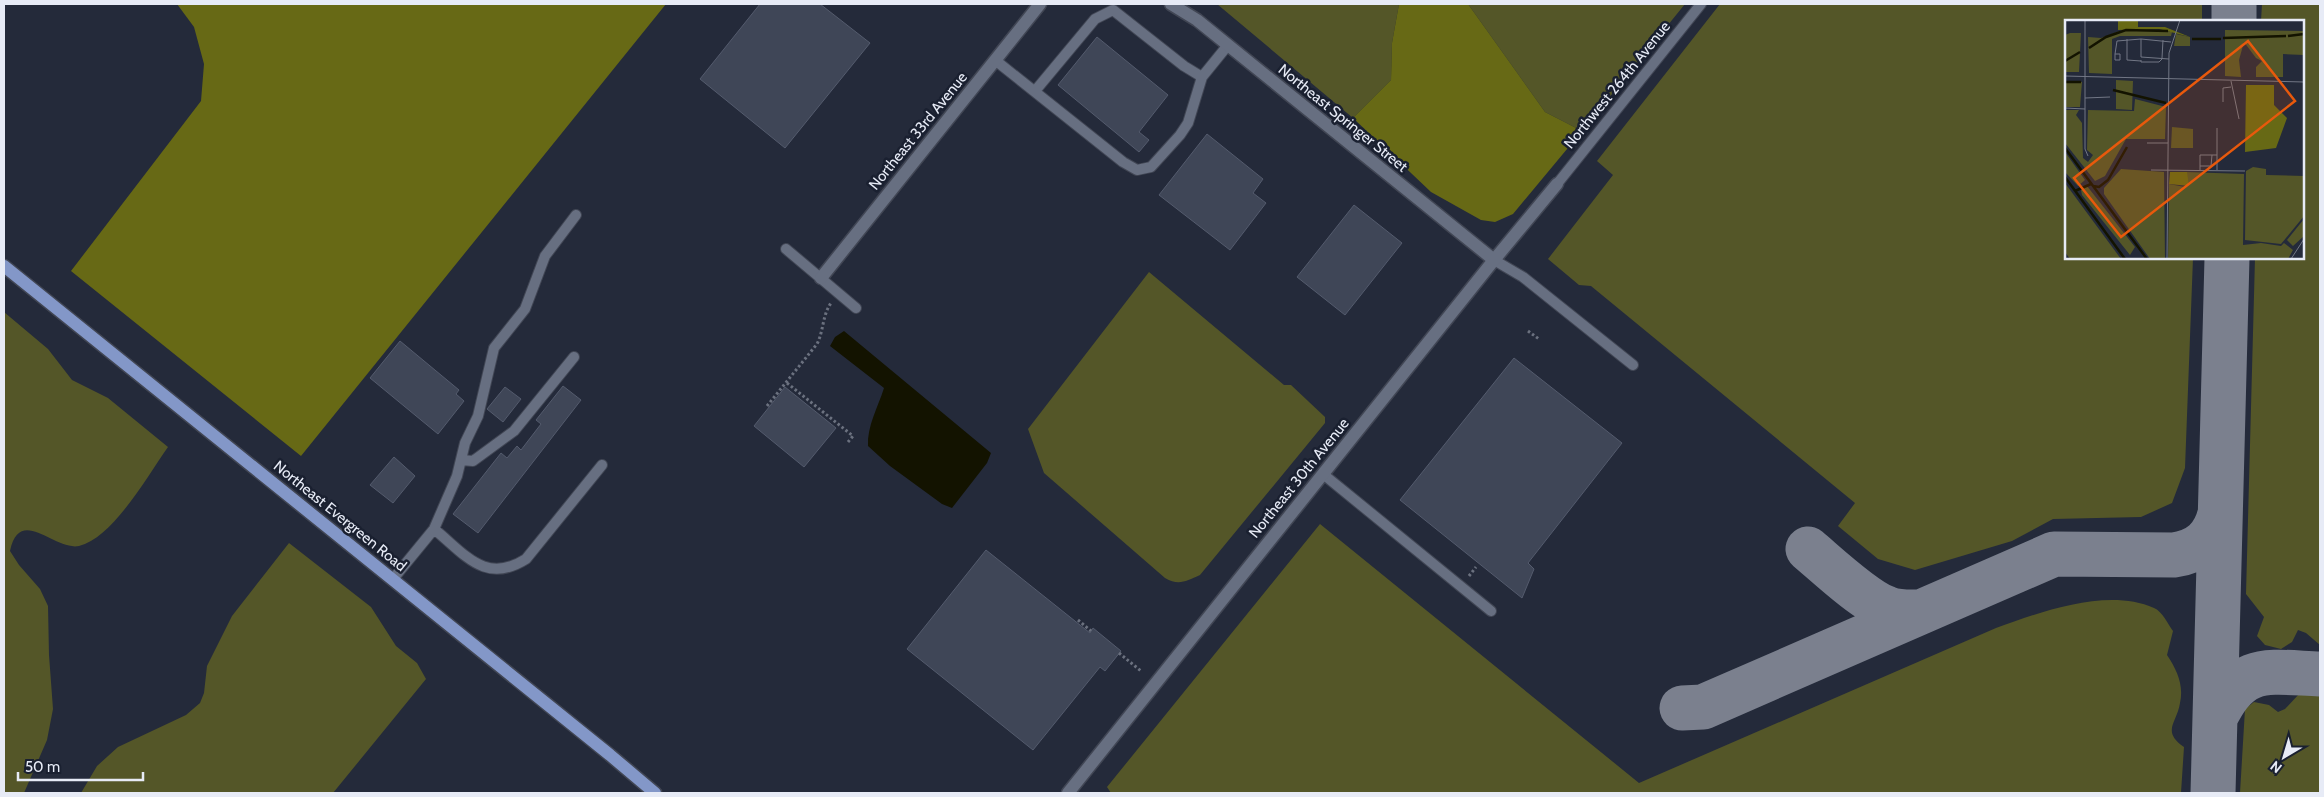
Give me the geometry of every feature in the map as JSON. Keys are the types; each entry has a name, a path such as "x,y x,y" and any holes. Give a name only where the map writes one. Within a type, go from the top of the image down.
{"main road":[{"name":"Northeast Evergreen Road","path":"4,266 610,755 654,793"}],"street":[{"name":"Northeast 33rd Avenue","path":"821,278 1040,4"},
{"name":"Northeast Springer Street","path":"1171,4 1197,20 1494,260"},
{"name":"Northeast 30th Avenue","path":"1068,793 1494,260 1557,184"}],"lane":[{"name":"Northwest 264th Avenue","path":"1557,184 1701,4"},
{"path":"1036,91 1095,18 1113,10 1184,66 1202,76"},
{"path":"995,60 1136,170 1151,167 1188,123 1202,76 1228,45"},
{"path":"393,580 434,529 458,476 465,443 478,416 494,348 525,309 545,256 576,215"},
{"path":"786,249 856,308"},
{"path":"1494,260 1523,277 1633,365"},
{"path":"461,460 473,461 514,431 574,357"},
{"path":"434,529 480,566 495,570 510,568 526,559 602,465"},
{"path":"1323,474 1491,612"}],"path":[{"path":"767,406 817,344 823,317 833,300"},
{"path":"1528,331 1539,339"},
{"path":"787,383 853,436 848,442"},
{"path":"1468,577 1476,567"},
{"path":"1078,620 1091,631"},
{"path":"1119,653 1141,671"}],"green space":[{"path":"1217,4 1399,4 1392,43 1391,80 1353,118"},
{"path":"1468,4 1685,4 1582,131 1545,112"},
{"path":"1720,4 2202,4 2202,20 2065,20 2065,259 2193,259 2185,468 2172,503 2141,517 2053,519 2012,541 1915,570 1878,559 1838,526 1855,503 1591,286 1579,285 1548,259 1613,175 1597,161"},
{"path":"2262,4 2320,4 2320,645 2306,633 2298,630 2292,642 2281,649 2265,645 2257,636 2264,617 2246,594 2255,259 2304,259 2304,20 2261,20"},
{"path":"1149,272 1284,385 1291,385 1325,417 1325,423 1200,575 1182,582 1174,582 1165,578 1044,473 1028,429"},
{"path":"4,312 48,349 72,380 108,398 168,447 117,519 92,541 79,546 69,546 30,531 21,532 15,538 10,551 19,565 40,589 48,606 53,709 47,740 24,793 4,793"},
{"path":"1320,524 1639,783 1996,628 2033,615 2074,604 2116,600 2136,602 2157,610 2173,631 2167,655 2177,672 2181,690 2180,703 2172,731 2173,736 2184,747 2181,793 1111,793 1107,787"},
{"path":"289,543 371,607 396,646 417,663 426,679 333,793 81,793 97,766 118,747 186,715 200,703 204,693 207,666 232,616"},
{"path":"2300,693 2320,695 2320,793 2240,793 2245,709 2254,702 2269,705 2278,712 2285,709"}],"shaded area":[{"path":"177,4 666,4 301,456 71,271 201,101 204,64 194,27"},
{"path":"1399,4 1468,4 1545,112 1582,131 1513,214 1495,222 1481,220 1431,192 1353,118 1391,80 1392,43"},
{"path":"844,331 991,453 987,463 952,508 942,504 890,466 868,446 871,424 884,388 830,346 835,337"}],"building":[{"path":"760,4 820,4 870,43 785,148 700,79"},
{"path":"1097,37 1168,95 1139,132 1149,140 1139,152 1058,85"},
{"path":"1207,134 1263,179 1253,193 1266,203 1230,250 1159,195"},
{"path":"1354,205 1402,243 1345,315 1297,277"},
{"path":"400,341 459,390 456,394 464,401 438,434 370,378"},
{"path":"1514,358 1622,443 1528,563 1534,569 1522,598 1400,500"},
{"path":"563,386 581,400 478,533 453,514 501,453 507,458 517,446 521,450 541,424 536,420"},
{"path":"505,387 521,399 503,422 487,409"},
{"path":"785,387 836,428 804,467 754,426"},
{"path":"394,457 415,476 393,503 370,485"},
{"path":"986,550 1090,633 1093,628 1121,651 1105,671 1100,667 1033,750 907,649"}],"taxiway":[{"path":"2234,4 2234,20"},
{"path":"2213,793 2227,259"},
{"path":"1682,708 1703,707 2054,554 2174,555 2183,553 2198,547 2210,536 2220,514"},
{"path":"1808,549 1846,582 1877,604 1894,611 1920,612"},
{"path":"2215,718 2225,700 2246,679 2270,673 2320,674"}]}
